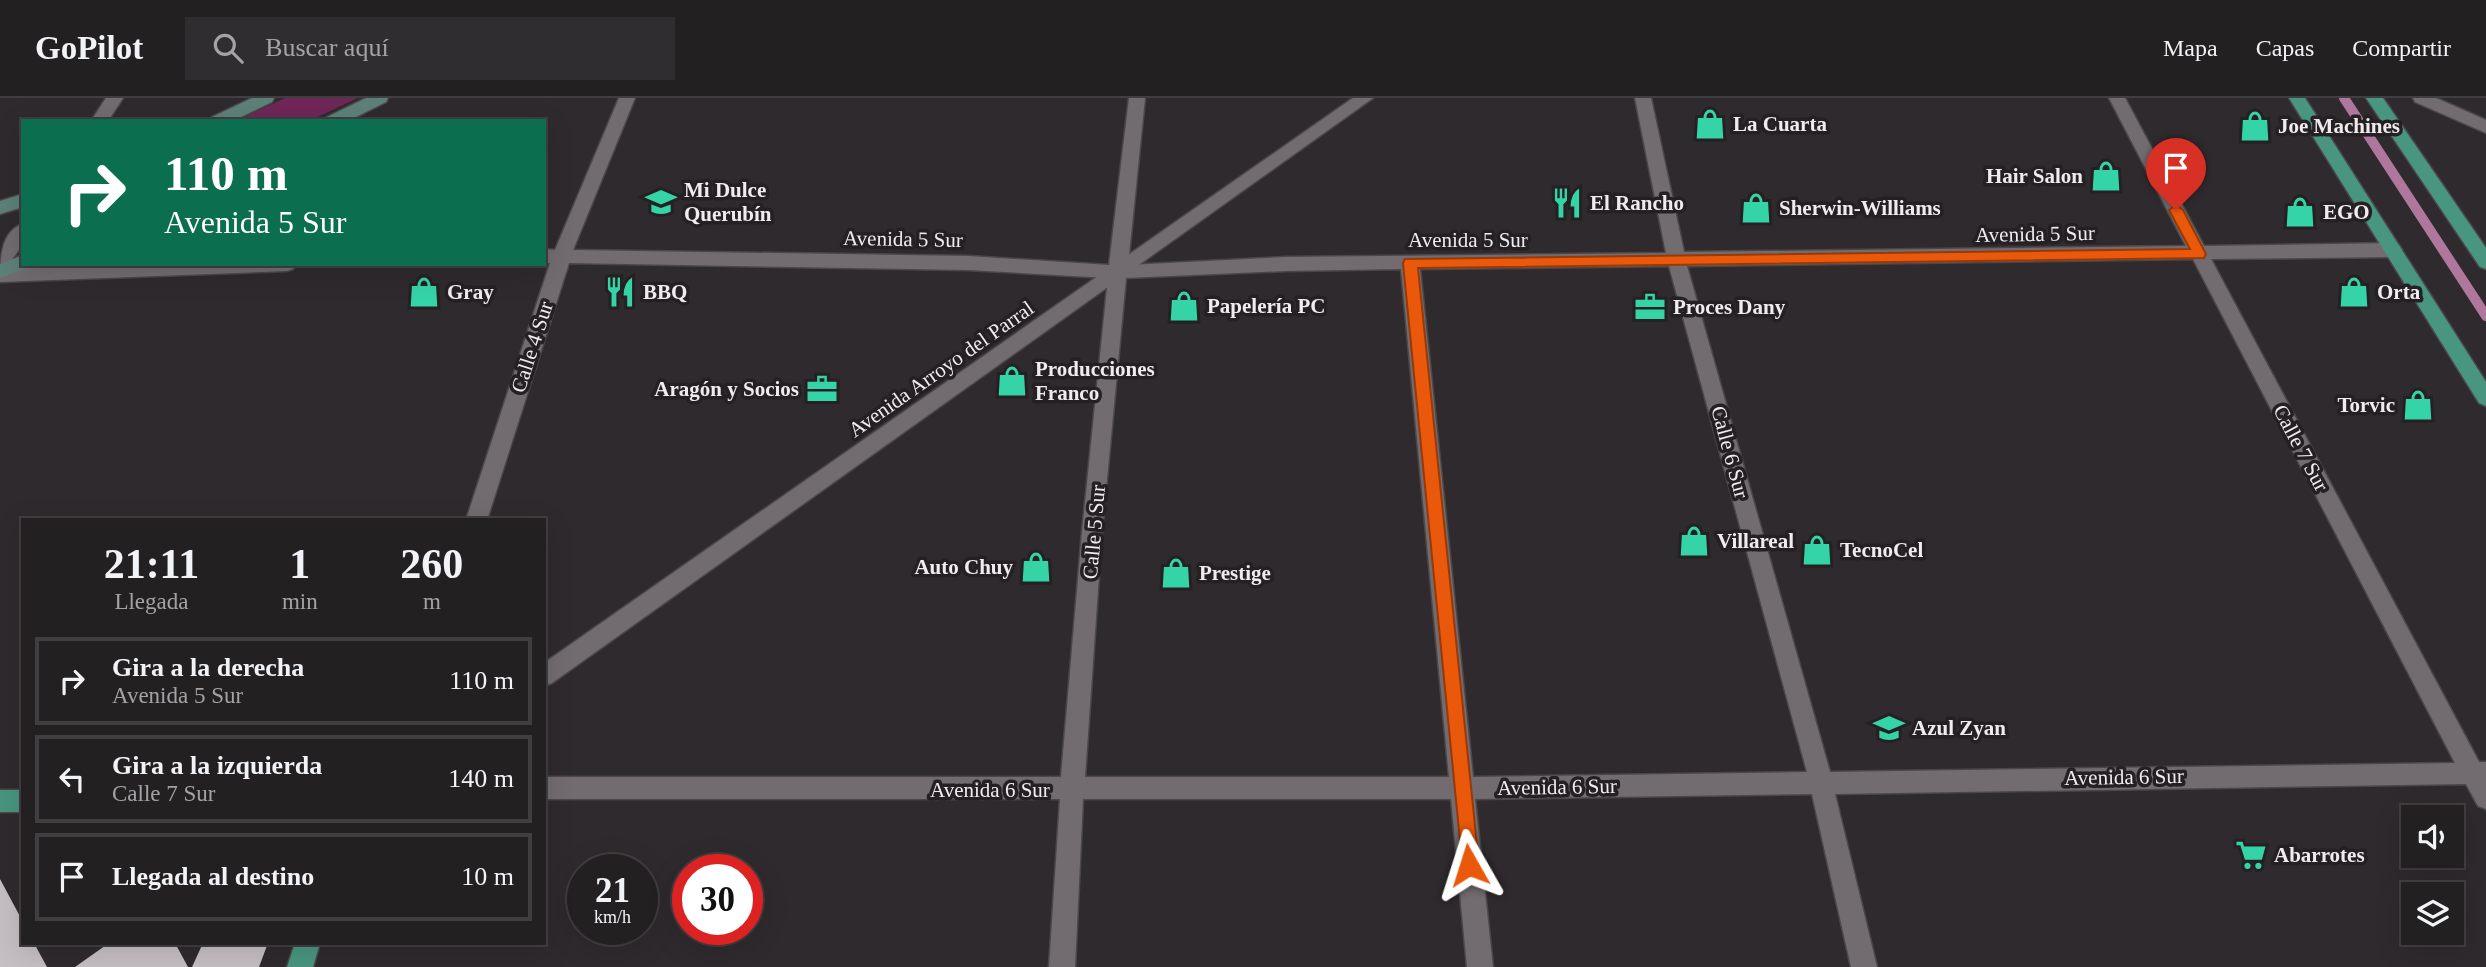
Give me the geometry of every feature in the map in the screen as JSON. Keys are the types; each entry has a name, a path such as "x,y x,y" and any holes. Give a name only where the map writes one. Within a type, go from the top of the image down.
{"main road":[{"path":"222,119 266,98"},
{"path":"337,119 380,98"},
{"path":"2297,98 2486,398"},
{"path":"2374,98 2486,262"},
{"path":"0,208 21,201"},
{"path":"0,273 21,263"},
{"path":"0,801 21,801"},
{"path":"300,967 307,945"}],"street":[{"path":"100,119 115,98"},
{"name":"Calle 4 Sur","path":"477,518 553,256 627,98"},
{"name":"Calle 5 Sur","path":"1062,967 1070,790 1117,272 1137,98"},
{"name":"Avenida Arroyo del Parral","path":"546,675 1365,98"},
{"name":"Calle 6 Sur","path":"1643,98 1677,261 1821,782 1864,967"},
{"name":"Calle 7 Sur","path":"2117,98 2479,773 2486,799"},
{"path":"2421,98 2486,127"},
{"path":"0,262 21,233"},
{"name":"Avenida 5 Sur","path":"553,256 968,263 1117,272 1286,264 2393,250"},
{"path":"1410,263 1480,967"},
{"path":"0,273 223,266"},
{"name":"Avenida 6 Sur","path":"546,789 1462,789 2479,773"}],"shaded area":[{"path":"285,98 358,98 313,119 240,119"}],"building":[{"path":"0,879 21,918 21,945 35,945 47,967 0,967"},
{"path":"106,945 176,945 188,967 75,967"},
{"path":"202,945 267,945 259,967 192,967"}],"waterway":[{"path":"2344,98 2486,316"}],"place":[{"name":"La Cuarta","path":"1710,124"},
{"name":"Joe Machines","path":"2255,126"},
{"name":"Hair Salon","path":"2106,176"},
{"name":"Mi Dulce Querubín","path":"661,202"},
{"name":"El Rancho","path":"1567,203"},
{"name":"Sherwin-Williams","path":"1756,208"},
{"name":"EGO","path":"2300,212"},
{"name":"Gray","path":"424,292"},
{"name":"BBQ","path":"620,292"},
{"name":"Orta","path":"2354,292"},
{"name":"Papelería PC","path":"1184,306"},
{"name":"Proces Dany","path":"1650,307"},
{"name":"Producciones Franco","path":"1012,381"},
{"name":"Aragón y Socios","path":"822,389"},
{"name":"Torvic","path":"2418,405"},
{"name":"Villareal","path":"1694,541"},
{"name":"TecnoCel","path":"1817,550"},
{"name":"Auto Chuy","path":"1036,567"},
{"name":"Prestige","path":"1176,573"},
{"name":"Azul Zyan","path":"1889,728"},
{"name":"Abarrotes","path":"2251,855"}],"route":[{"path":"1469,865 1410,263 2199,254 2176,210"}]}
